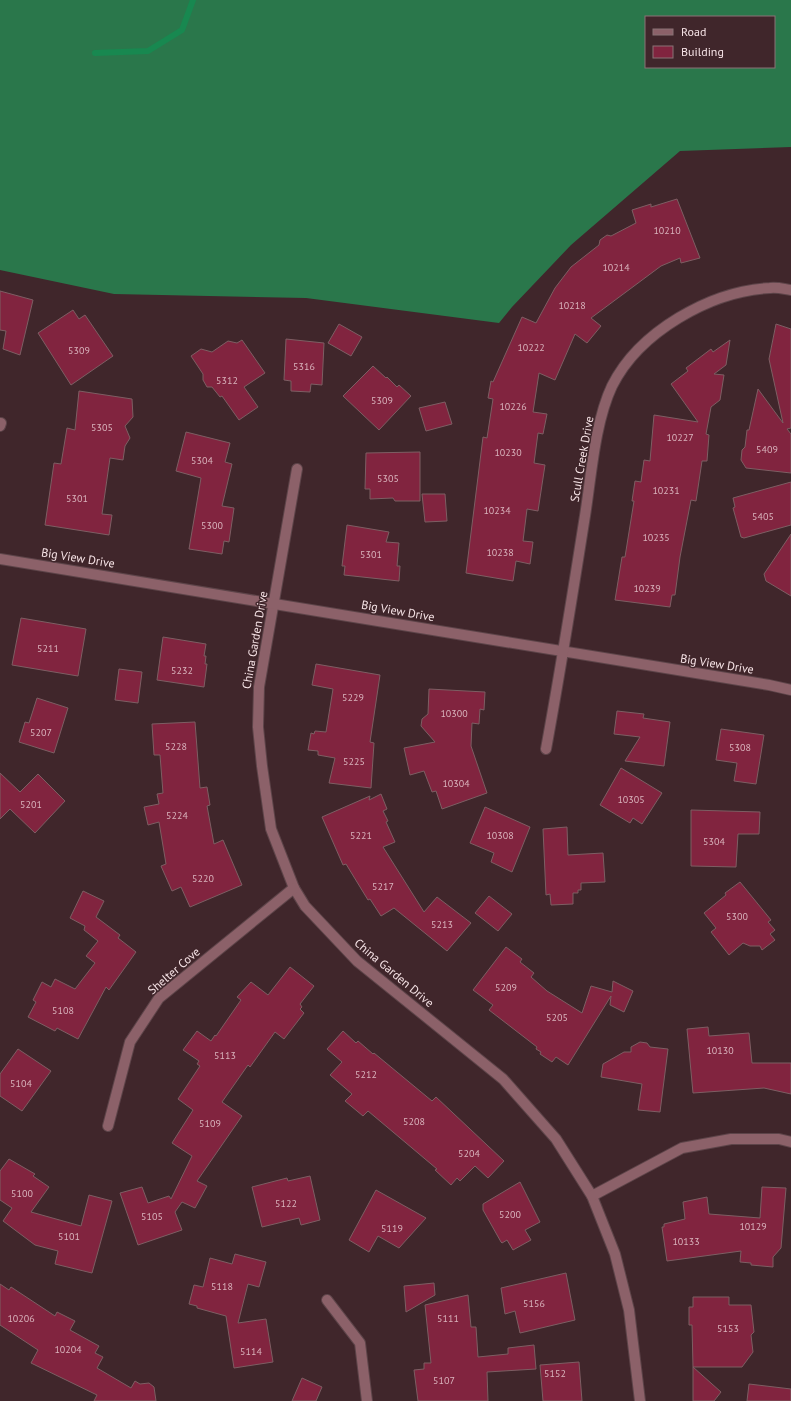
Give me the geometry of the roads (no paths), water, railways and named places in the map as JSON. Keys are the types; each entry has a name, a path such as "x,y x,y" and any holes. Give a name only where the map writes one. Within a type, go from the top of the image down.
{"street":[{"name":"Scull Creek Drive","path":"546,749 599,426 612,386 635,352 668,325 703,304 736,294 763,289 791,290"},
{"name":"China Garden Drive","path":"297,469 275,603 259,687 258,727 271,829 294,888 306,906 357,961 503,1079 556,1139 592,1196 615,1254 629,1310 640,1401"},
{"name":"Big View Drive","path":"0,559 275,603 791,690"},
{"name":"Shelter Cove","path":"108,1126 130,1042 159,998 294,888"},
{"path":"592,1196 682,1148 731,1139 779,1139 791,1142"},
{"path":"327,1300 360,1343 367,1401"}],"waterway":[{"path":"95,53 148,51 182,30 193,0"}]}
